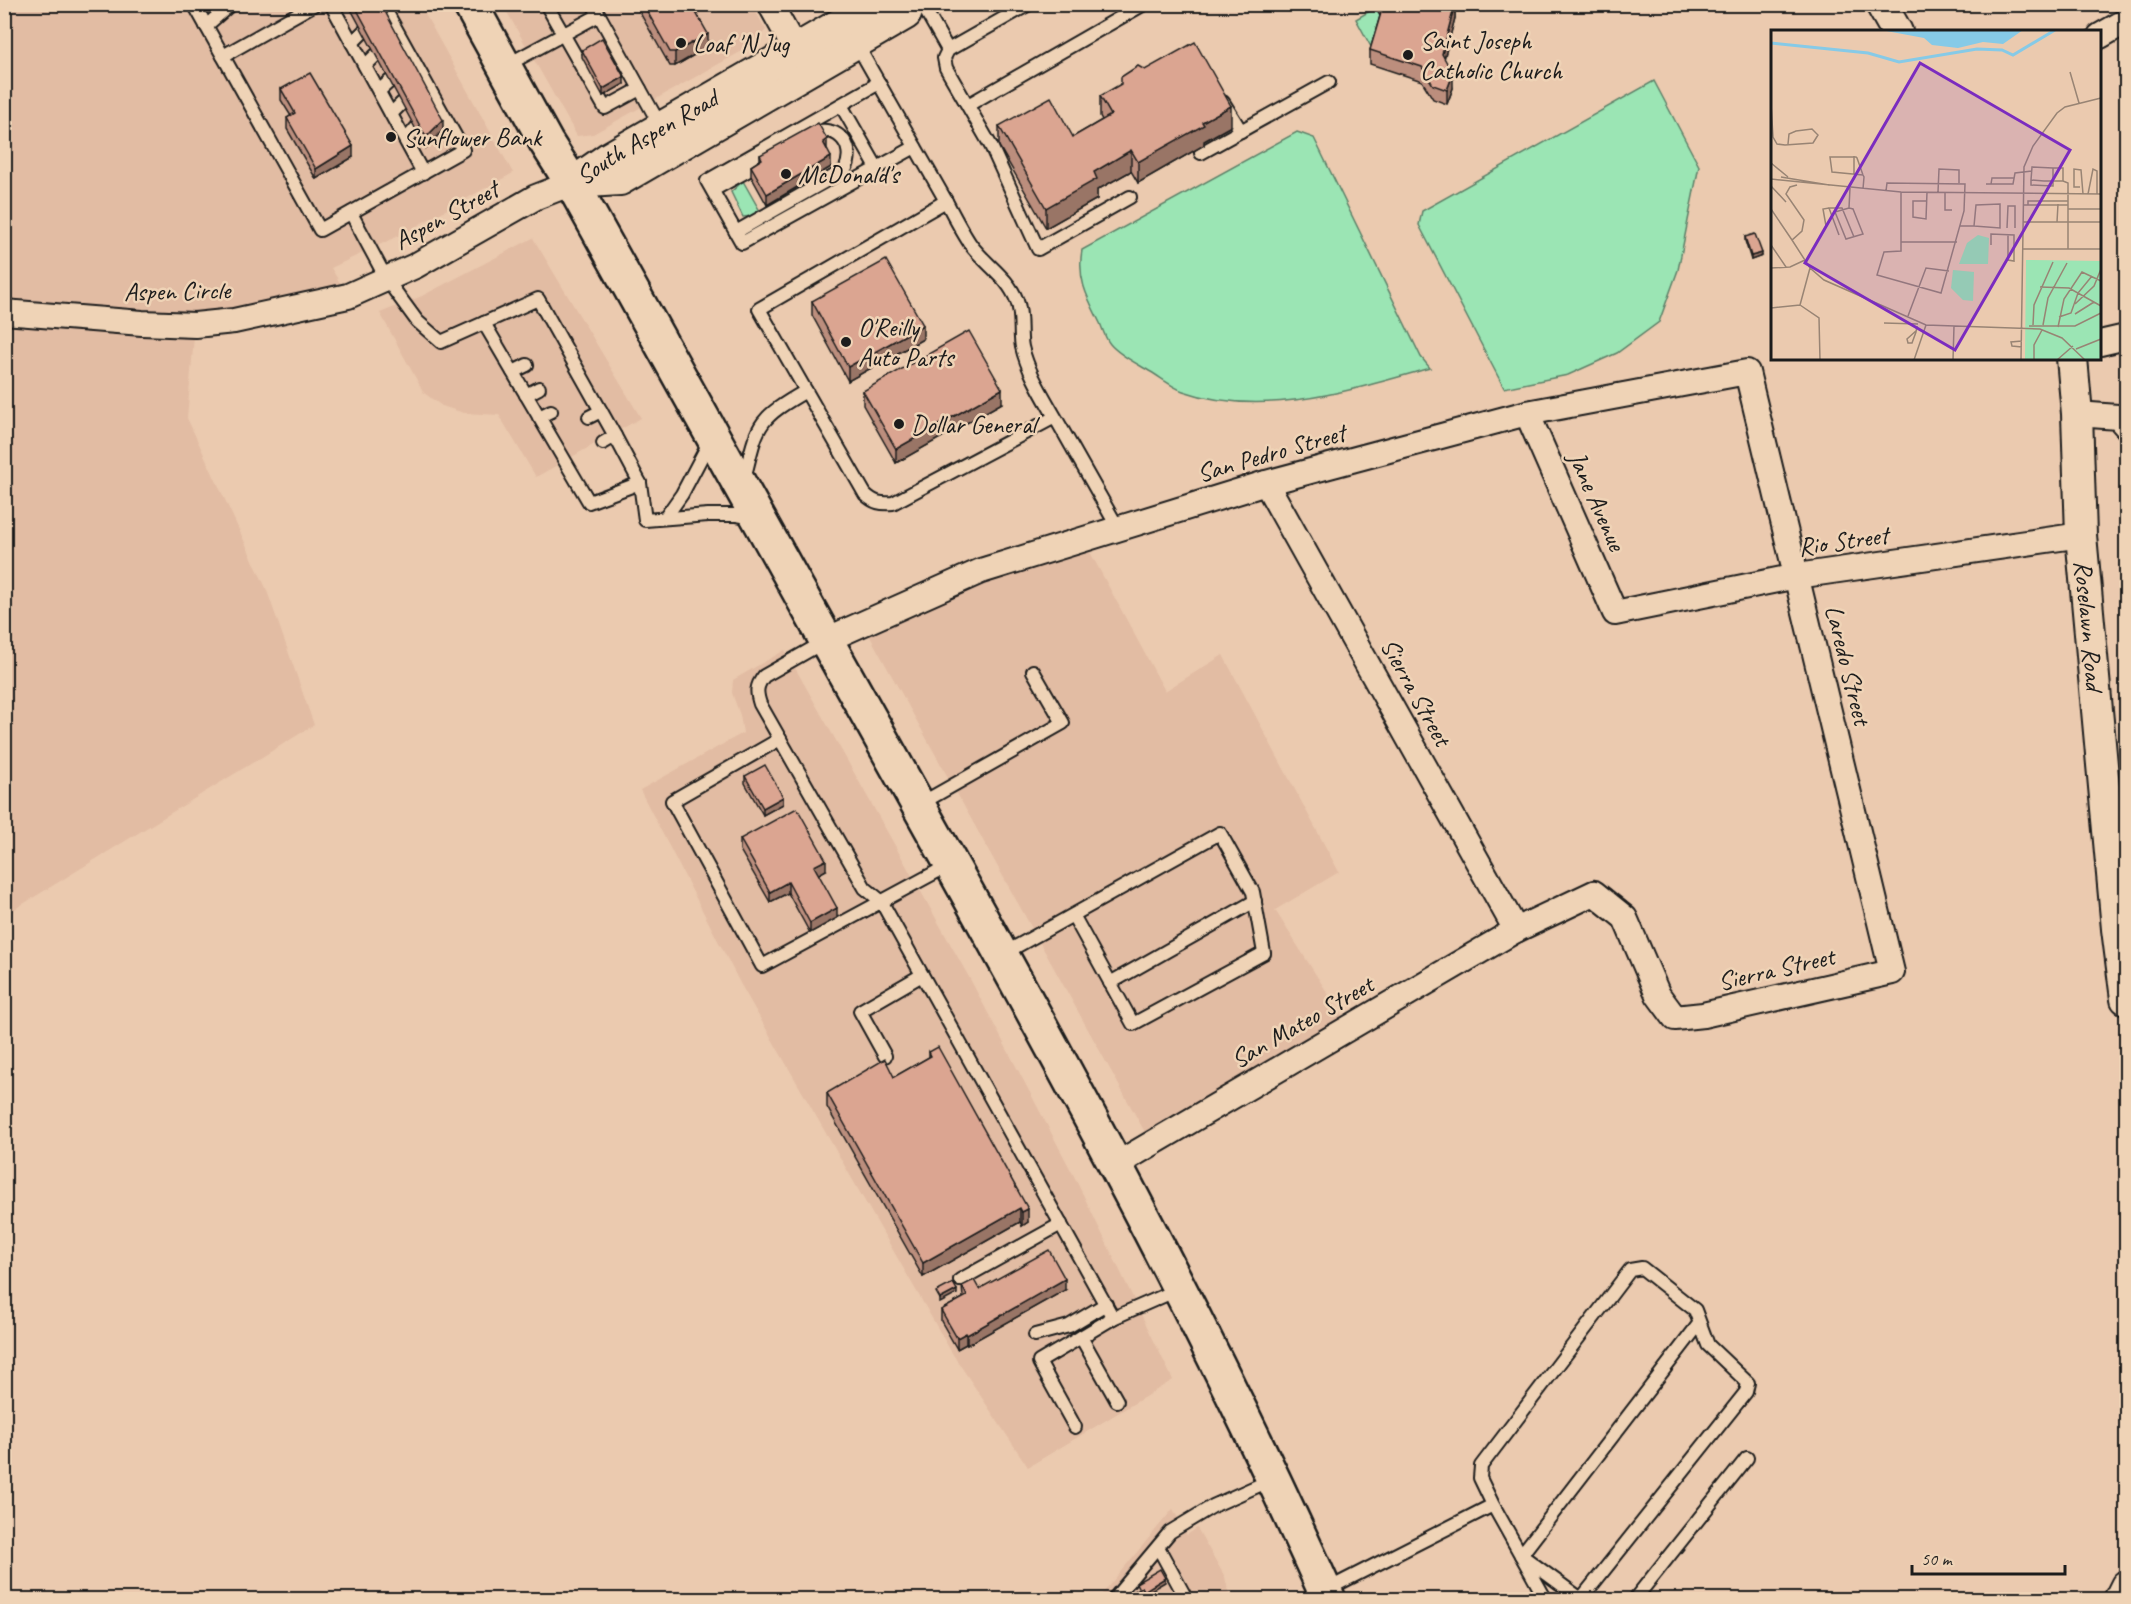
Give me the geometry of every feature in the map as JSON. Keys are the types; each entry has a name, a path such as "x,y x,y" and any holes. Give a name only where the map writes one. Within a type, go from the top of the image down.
{"main road":[{"path":"470,4 919,805 1117,1164 1274,1478 1327,1595"}],"street":[{"path":"770,4 795,49"},
{"name":"South Aspen Road","path":"572,183 620,180 850,32 874,4"},
{"name":"South Aspen Road","path":"572,183 608,158 795,49 906,14 910,4"},
{"path":"1881,4 1896,30"},
{"path":"2101,35 2127,21"},
{"name":"Aspen Street","path":"348,296 415,266 536,196 572,183"},
{"name":"Aspen Circle","path":"4,312 195,325 234,321 348,296"},
{"path":"2101,343 2127,337"},
{"name":"Roselawn Road","path":"2072,360 2077,414 2081,535 2117,929 2127,999"},
{"name":"San Pedro Street","path":"826,640 981,571 1266,483 1527,413 1747,372"},
{"name":"Laredo Street","path":"1747,372 1892,972"},
{"name":"Jane Avenue","path":"1527,413 1615,613"},
{"path":"2077,414 2124,418"},
{"name":"Sierra Street","path":"1266,483 1516,930"},
{"name":"Rio Street","path":"1615,613 1797,576 2081,535"},
{"name":"San Mateo Street","path":"1117,1164 1516,930 1594,893 1624,918"},
{"name":"Sierra Street","path":"1624,918 1658,994 1675,1018 1703,1015 1892,972"},
{"path":"2119,1599 2127,1586"}],"lane":[{"path":"194,4 320,230 463,150 434,106 383,10"},
{"path":"206,26 231,4"},
{"path":"223,56 315,4"},
{"path":"331,4 423,173"},
{"path":"546,4 605,108 640,89"},
{"path":"922,4 948,50"},
{"path":"1029,4 948,50 944,58 946,68 991,146 1038,249 1130,197"},
{"path":"968,105 1144,4"},
{"path":"504,66 563,34 596,10 661,127"},
{"path":"352,43 363,32"},
{"path":"850,32 971,245 1004,277 1018,302 1021,343 1028,368 1118,528"},
{"path":"365,66 376,55"},
{"path":"379,91 390,81"},
{"path":"1201,153 1329,82"},
{"path":"879,83 707,181 742,243 915,147"},
{"path":"1218,93 1240,131"},
{"path":"391,114 402,103"},
{"path":"841,105 877,168"},
{"path":"406,140 416,128"},
{"path":"713,190 817,131 832,131 846,144 849,162 845,170 736,232"},
{"path":"946,201 759,309 865,494 873,501 882,504 893,503 1055,417"},
{"path":"351,213 387,280 417,321 441,342 538,299 559,350 576,367 590,390 639,483 645,520 737,515 758,519"},
{"path":"484,323 539,417 556,433 566,463 589,502 639,483"},
{"path":"513,372 527,365"},
{"path":"564,374 576,367"},
{"path":"526,395 539,388"},
{"path":"577,397 590,390"},
{"path":"741,489 756,432 765,418 781,405 806,391"},
{"path":"539,417 551,411"},
{"path":"589,417 601,411"},
{"path":"603,443 615,436"},
{"path":"664,518 687,485 712,436"},
{"path":"566,463 577,457"},
{"path":"826,640 764,676 757,684 760,704 865,888 881,901 1113,1318"},
{"path":"919,805 1063,723 1033,671"},
{"path":"780,739 672,801 762,966 951,863"},
{"path":"1002,955 1073,915 1220,833 1253,892 1264,952 1133,1024 1073,915"},
{"path":"1110,983 1255,901"},
{"path":"885,1056 860,1011 922,975"},
{"path":"960,1280 1061,1224"},
{"path":"1521,1555 1581,1599 1746,1392 1748,1383 1708,1345 1695,1310 1642,1268 1630,1270 1480,1466 1480,1478 1493,1505 1521,1555 1546,1599"},
{"path":"1075,1426 1039,1362 1113,1318 1181,1288"},
{"path":"1035,1335 1069,1326 1106,1304"},
{"path":"1521,1555 1699,1324"},
{"path":"1081,1337 1117,1401"},
{"path":"1634,1599 1747,1458"},
{"path":"1113,1599 1170,1532 1213,1506 1274,1478"},
{"path":"1327,1595 1493,1505"},
{"path":"1158,1546 1187,1599"}],"shaded area":[{"path":"5,5 420,5 513,173 400,235 331,268 348,296 195,325 187,418 266,588 314,725 5,915"},
{"path":"503,5 752,5 766,30 760,41 593,134 577,136"},
{"path":"533,238 641,418 536,477 499,415 464,413 442,406 424,393 380,313 422,296"},
{"path":"1083,539 1165,691 1223,655 1339,872 1275,910 1349,1027 1151,1143 863,624"},
{"path":"785,650 970,979 1074,1176 1173,1380 1028,1467 952,1353 741,985 640,790 743,733 740,715 732,693 733,680"},
{"path":"1173,1509 1187,1535 1197,1528 1225,1577 1230,1599 1097,1600"}],"green space":[{"path":"1375,8 1383,20 1374,47 1370,45 1356,19"},
{"path":"1654,81 1699,166 1678,270 1659,322 1617,353 1568,375 1504,388 1419,225 1422,211"},
{"path":"1297,132 1314,138 1421,357 1430,368 1370,385 1307,398 1276,402 1244,402 1213,399 1183,391 1129,360 1110,344 1087,296 1081,270 1082,250"},
{"path":"743,181 761,213 743,217 731,192"}],"building":[{"path":"354,4 381,4 443,120 426,137"},
{"path":"643,4 691,4 708,34 675,52 670,52"},
{"name":"Saint Joseph Catholic Church","path":"1382,4 1455,4 1442,54 1453,74 1447,90 1433,85 1422,67 1370,50"},
{"path":"602,38 624,77 603,89 582,50"},
{"path":"1195,42 1231,106 1202,122 1204,125 1138,162 1131,150 1094,172 1097,179 1046,208 999,126 1051,97 1073,137 1111,115 1100,96 1121,84 1121,77 1138,66 1145,70"},
{"path":"310,73 353,146 316,169 287,118 295,113 281,89"},
{"path":"818,123 827,139 823,142 831,157 767,194 751,166 762,159 760,155"},
{"path":"1755,234 1762,253 1751,256 1745,237"},
{"path":"886,260 923,325 848,367 812,301"},
{"path":"969,331 1002,389 896,449 863,391"},
{"path":"765,765 783,797 763,808 745,776"},
{"path":"797,808 826,860 814,866 837,908 810,923 788,882 770,892 740,839"},
{"path":"938,1047 1028,1209 1022,1212 1020,1208 923,1263 827,1093 885,1059 894,1077 931,1056 929,1052"},
{"path":"1049,1250 1065,1279 967,1335 966,1333 957,1338 941,1310 967,1296 962,1286 974,1280 979,1289"},
{"path":"953,1283 957,1290 940,1299 936,1292"},
{"path":"1160,1569 1165,1578 1144,1591 1142,1587 1139,1589 1136,1583"},
{"path":"1142,1587 1149,1599 1120,1599"},
{"path":"1177,1594 1180,1599 1168,1599"}],"place":[{"name":"Loaf 'N Jug","path":"681,43"},
{"name":"Saint Joseph Catholic Church","path":"1408,55"},
{"name":"Sunflower Bank","path":"391,137"},
{"name":"McDonald's","path":"786,174"},
{"name":"O'Reilly Auto Parts","path":"846,342"},
{"name":"Dollar General","path":"899,424"}]}
